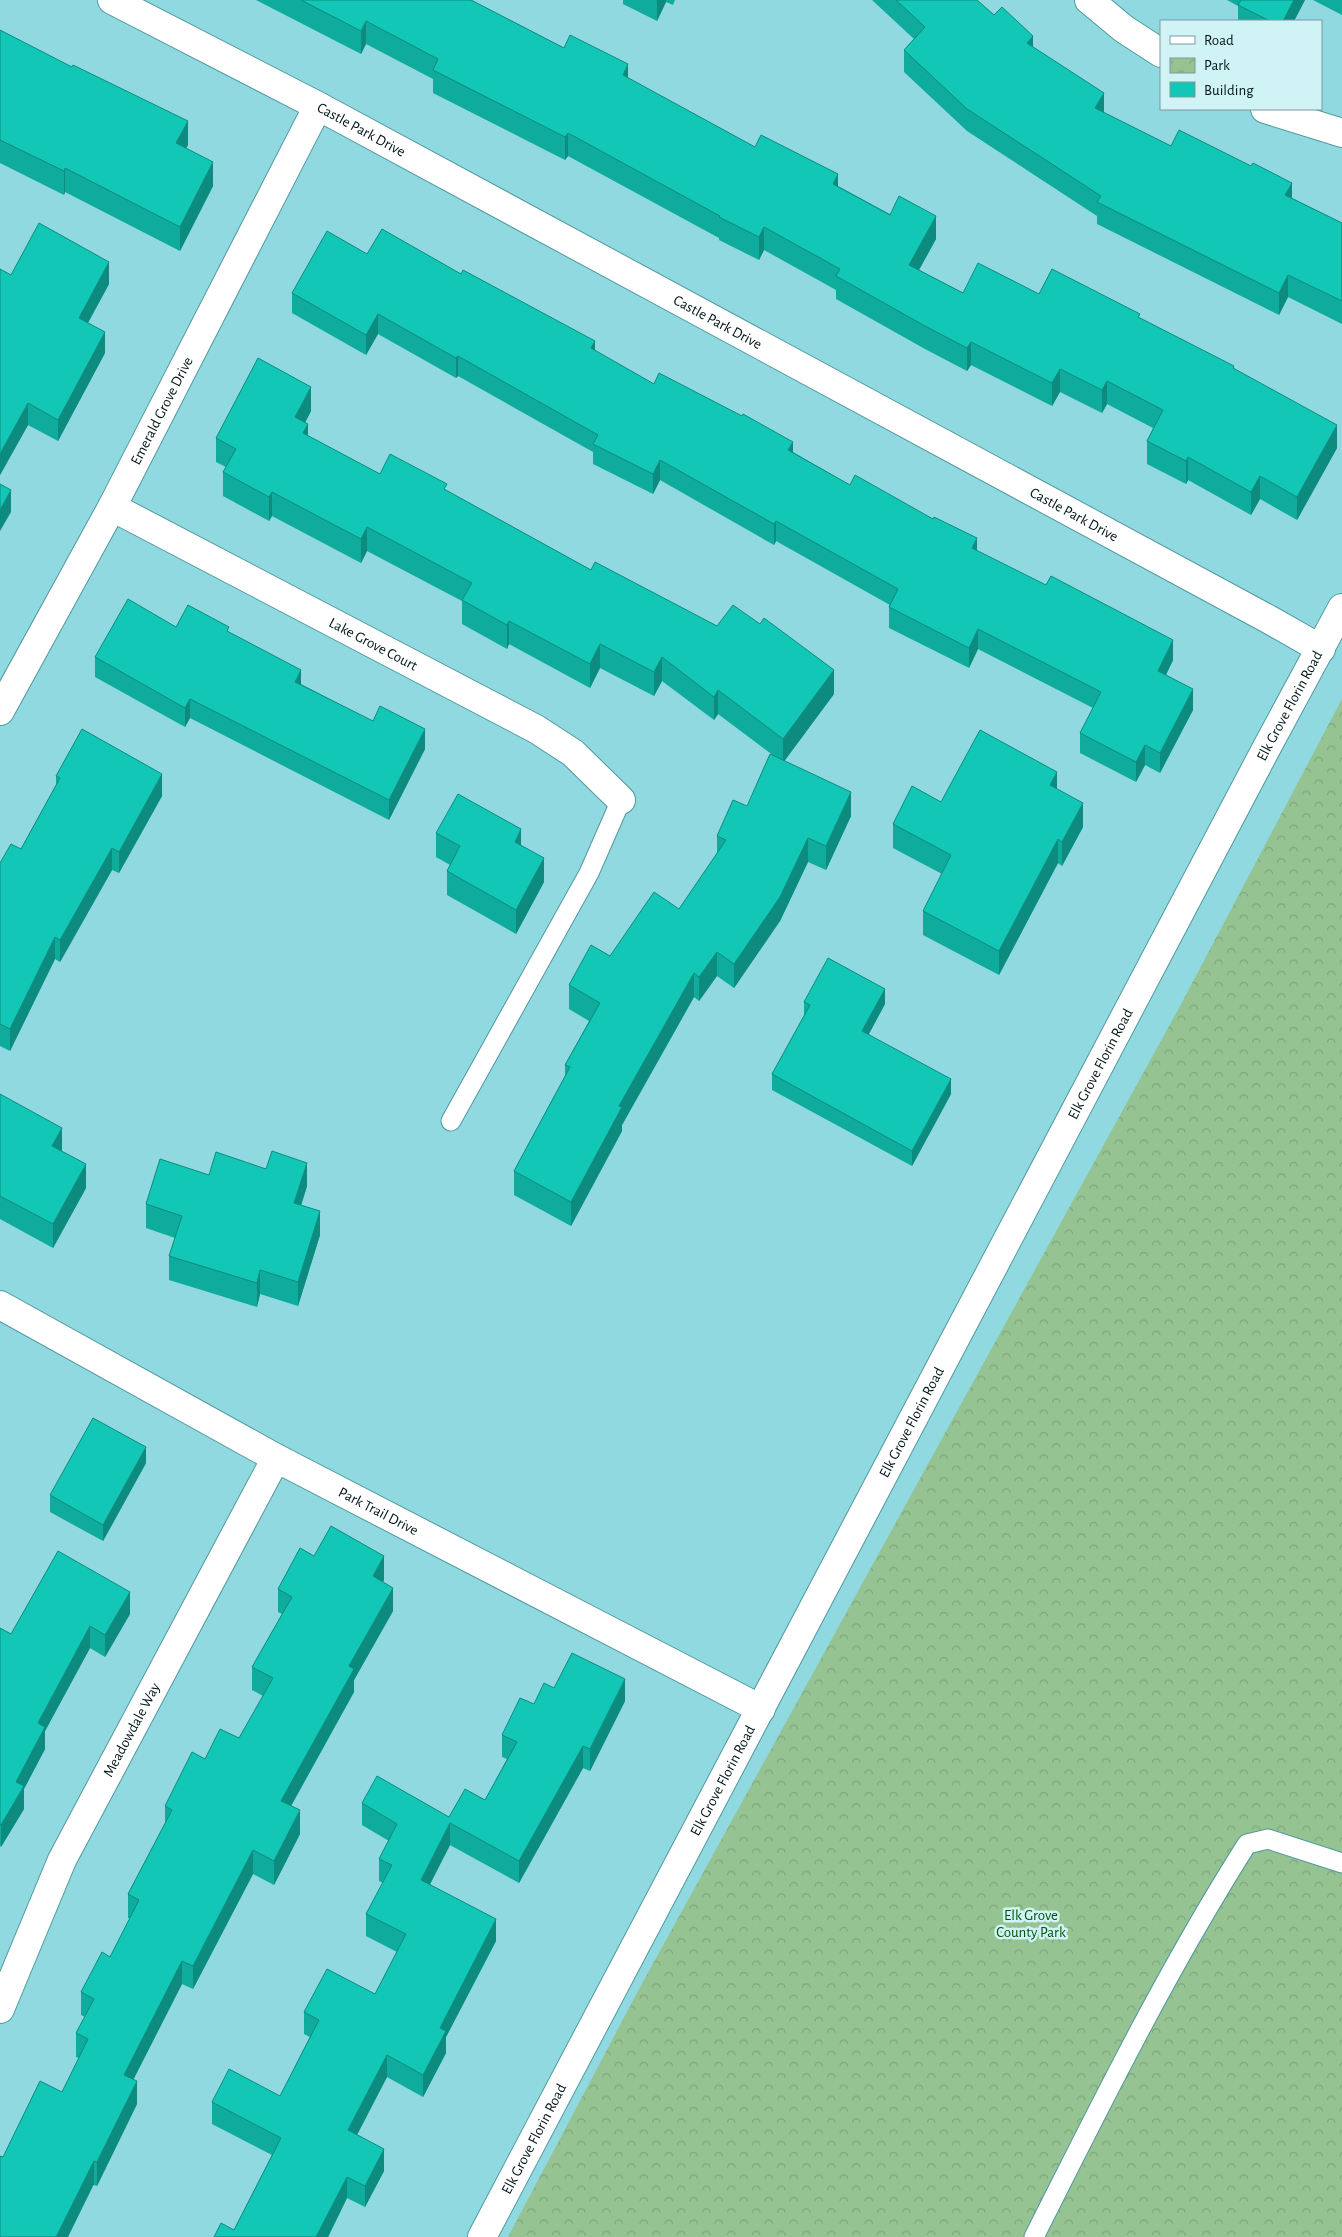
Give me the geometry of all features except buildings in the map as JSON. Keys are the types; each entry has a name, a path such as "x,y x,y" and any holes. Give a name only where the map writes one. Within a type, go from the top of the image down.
{"street":[{"name":"Castle Park Drive","path":"112,0 318,106 1321,649"},
{"path":"1089,0 1124,29 1160,52"},
{"name":"Emerald Grove Drive","path":"0,711 112,507 318,106"},
{"path":"1268,110 1342,133"},
{"name":"Lake Grove Court","path":"112,507 536,729 573,753 621,800"},
{"name":"Elk Grove Florin Road","path":"482,2237 1342,608"},
{"name":"Park Trail Drive","path":"0,1305 276,1458 761,1709"},
{"name":"Meadowdale Way","path":"0,2009 62,1860 276,1458"}],"lane":[{"path":"452,1121 589,873 621,800"},
{"path":"1034,2237 1125,2057 1211,1901 1247,1844 1268,1839 1342,1863"}],"green space":[{"name":"Elk Grove County Park","path":"1342,699 1342,2237 508,2237 638,1991 1179,1008"}]}
